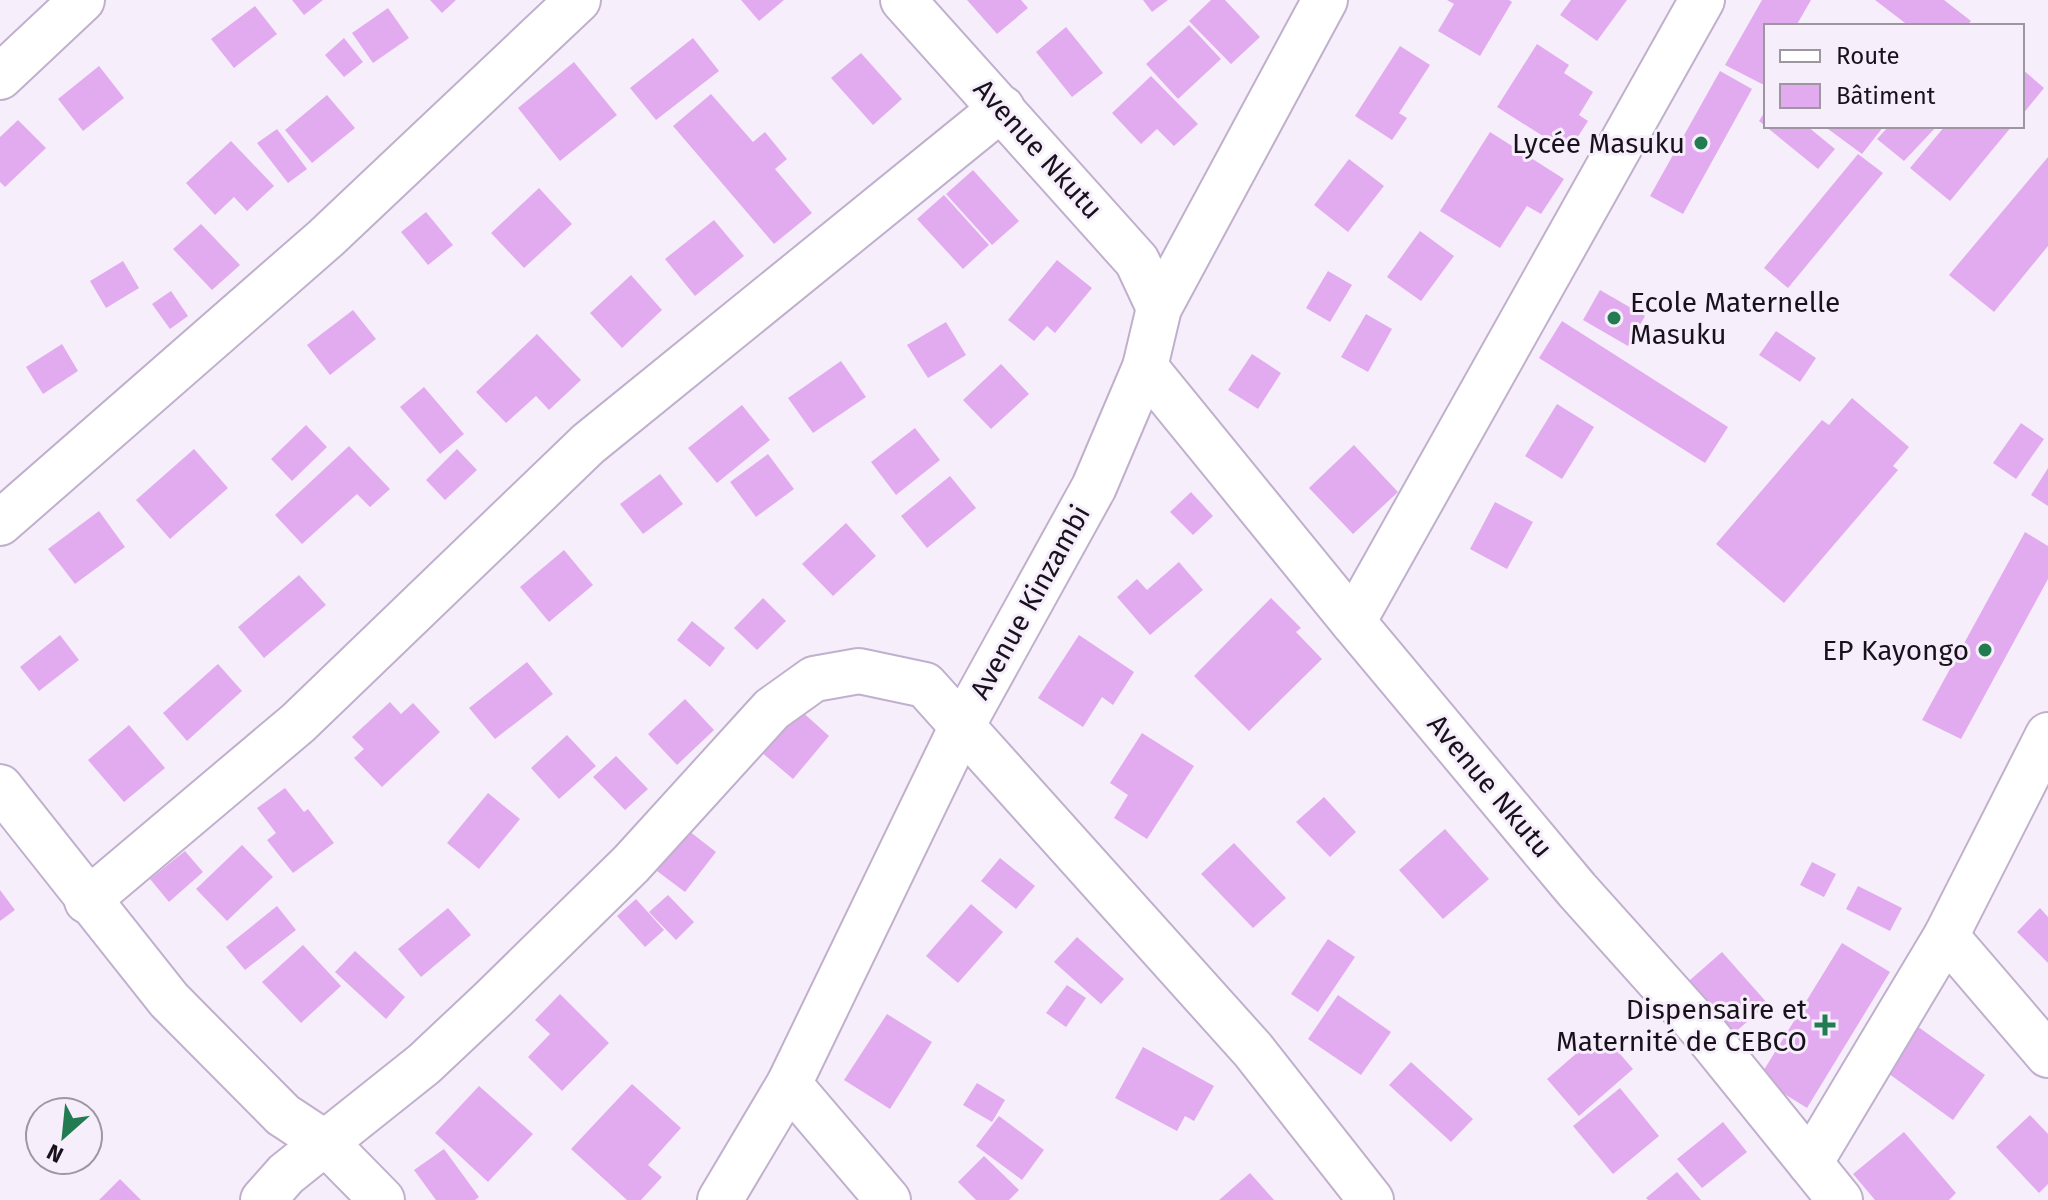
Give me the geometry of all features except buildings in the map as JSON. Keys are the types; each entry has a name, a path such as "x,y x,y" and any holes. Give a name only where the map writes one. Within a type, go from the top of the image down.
{"street":[{"path":"0,77 82,0"},
{"path":"0,523 326,238 578,0"},
{"name":"Avenue Nkutu","path":"903,0 1137,261 1159,308"},
{"path":"1353,622 1702,0"},
{"name":"Avenue Kinzambi","path":"720,1200 789,1084 962,726 1094,487 1145,367 1159,308 1308,8"},
{"path":"87,901 298,723 588,444 1002,108"},
{"name":"Avenue Nkutu","path":"1145,367 1353,622 1577,890 1700,1027 1840,1200"},
{"path":"263,1200 286,1174 424,1064 491,1001 631,864 772,709 814,679 859,671 925,685 1253,1050 1371,1200"},
{"path":"1810,1163 1946,936 2048,735"},
{"path":"0,787 87,901 169,1000 283,1115 327,1144 382,1200"},
{"path":"1946,936 2048,1055"},
{"path":"789,1084 888,1200"}],"place":[{"name":"Lycée Masuku","path":"1701,143"},
{"name":"Ecole Maternelle Masuku","path":"1614,318"},
{"name":"EP Kayongo","path":"1985,650"},
{"name":"Dispensaire et Maternité de CEBCO","path":"1825,1025"}]}
